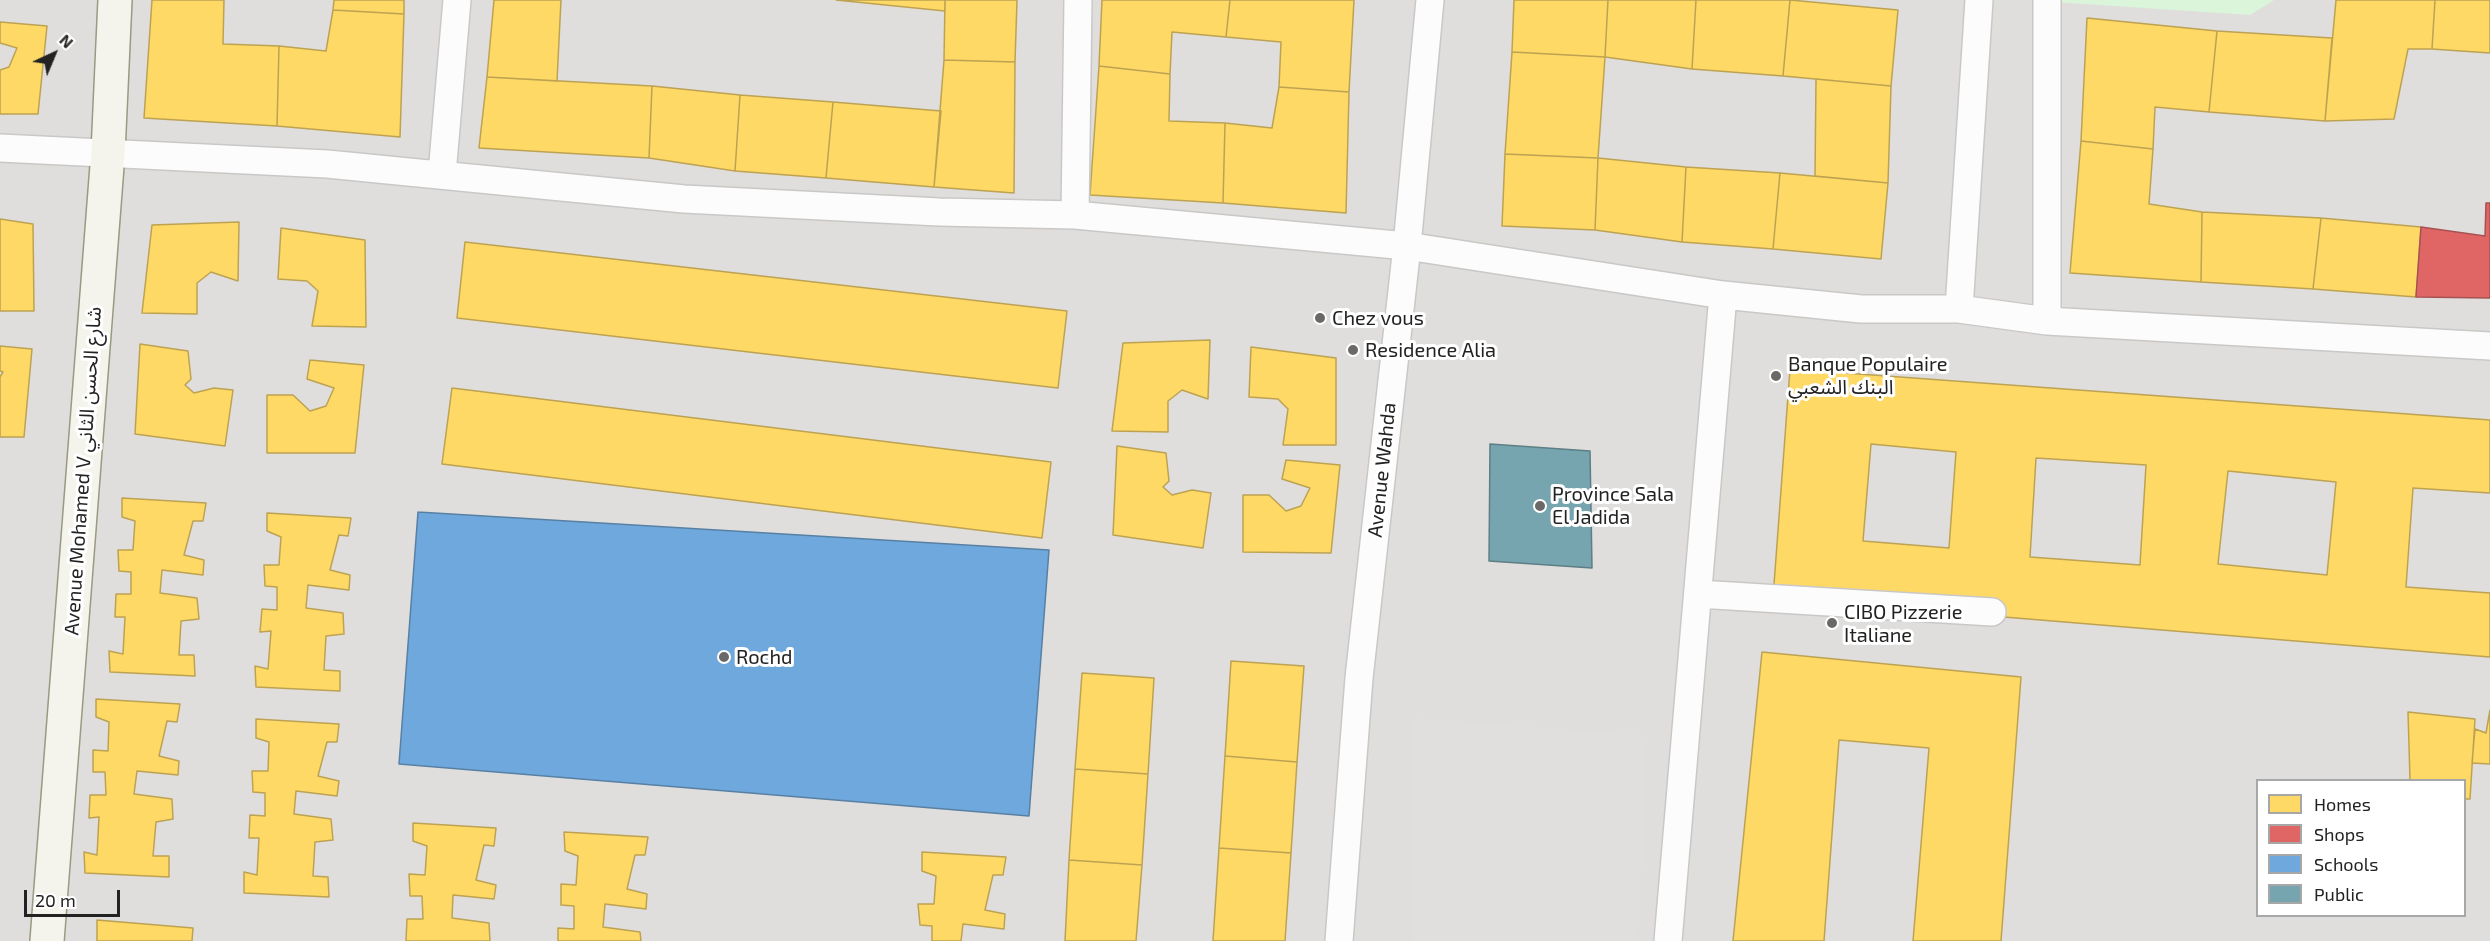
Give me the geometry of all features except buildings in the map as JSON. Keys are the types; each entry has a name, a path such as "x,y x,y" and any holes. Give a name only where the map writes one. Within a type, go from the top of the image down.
{"street":[{"name":"Avenue Mohamed V شارع الحسن الثاني","path":"47,941 108,153 115,0"},
{"path":"442,174 457,0"},
{"path":"1075,215 1078,0"},
{"name":"Avenue Wahda","path":"1339,941 1359,678 1407,246 1430,0"},
{"path":"1959,309 1979,0"},
{"path":"2047,0 2047,321"},
{"path":"0,148 442,174 684,200 928,212 1075,215 1407,246 1723,295 1861,309 1959,309 2047,321 2490,346"},
{"path":"1668,941 1723,295"},
{"path":"1698,594 1992,612"}],"shaded area":[{"path":"0,0 2490,0 2490,941 0,941"},
{"path":"1414,718 1647,736 1638,941 1411,941"}],"green space":[{"path":"2054,0 2274,0 2250,15 2054,2"}],"place":[{"name":"Chez vous","path":"1320,318"},
{"name":"Residence Alia","path":"1353,350"},
{"name":"Banque Populaire البنك الشعبي","path":"1776,376"},
{"name":"Province Sala El Jadida","path":"1540,506"},
{"name":"CIBO Pizzerie Italiane","path":"1832,623"},
{"name":"Rochd","path":"724,657"}]}
